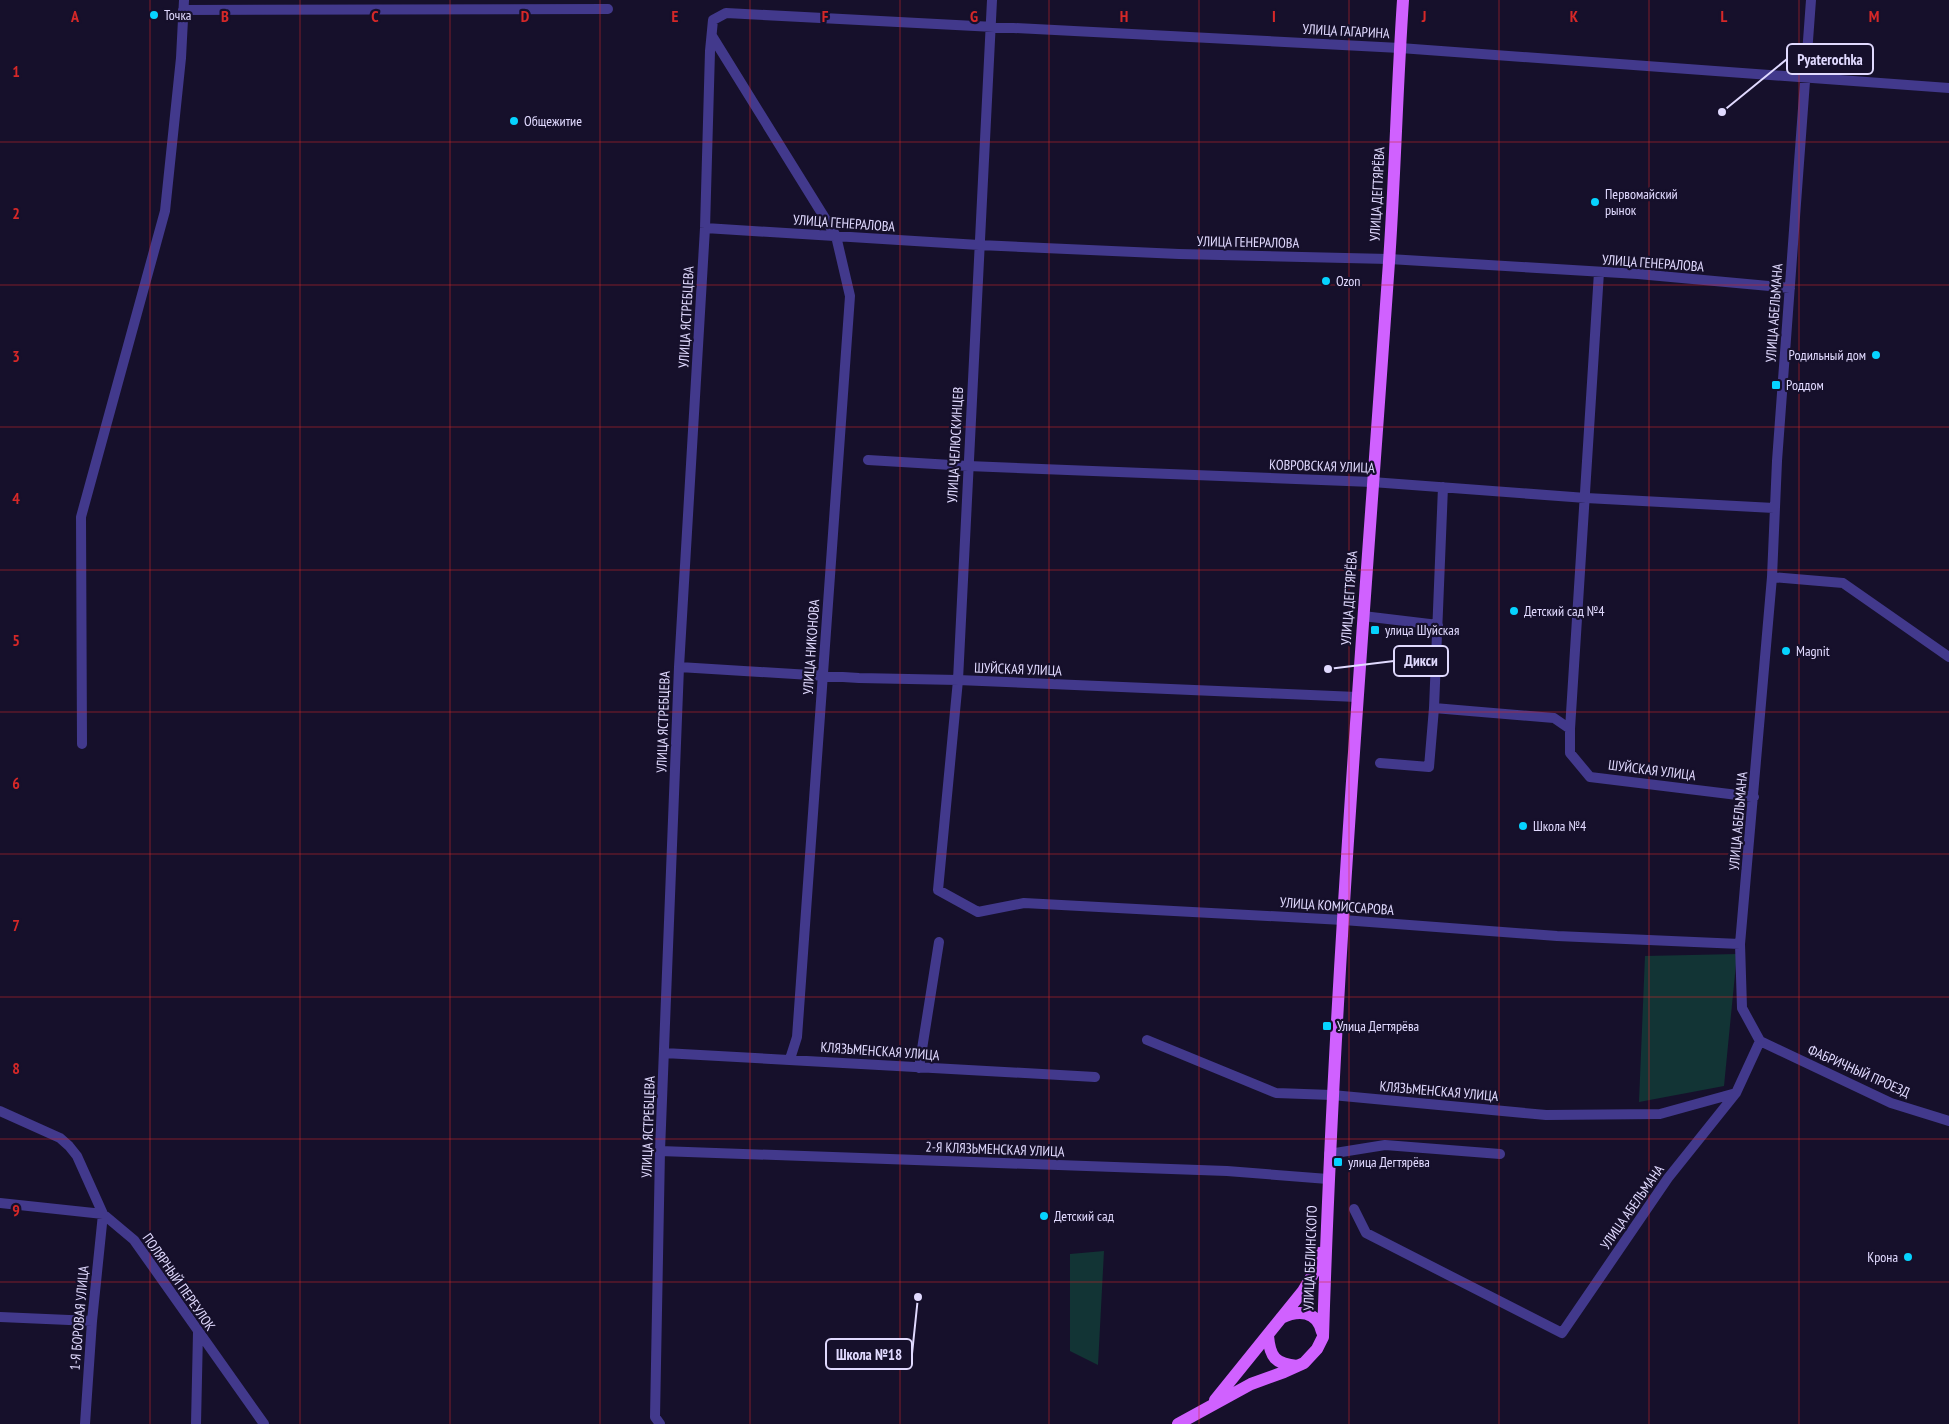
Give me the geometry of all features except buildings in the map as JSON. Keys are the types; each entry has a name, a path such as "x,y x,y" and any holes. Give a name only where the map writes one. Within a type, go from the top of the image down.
{"main road":[{"name":"УЛИЦА ДЕГТЯРЁВА","path":"1327,1198 1357,697 1389,259 1403,0"},
{"name":"УЛИЦА БЕЛИНСКОГО","path":"1211,1405 1268,1336 1316,1270 1327,1198"},
{"name":"УЛИЦА БЕЛИНСКОГО","path":"1178,1424 1251,1384 1304,1363 1317,1350 1323,1337 1327,1198"},
{"path":"1281,1318 1291,1313 1300,1312 1314,1317 1320,1326 1323,1337"},
{"path":"1268,1336 1269,1352 1276,1360 1284,1365 1297,1366"}],"street":[{"name":"УЛИЦА ЧЕЛЮСКИНЦЕВ","path":"938,890 958,680 992,0"},
{"name":"УЛИЦА АБЕЛЬМАНА","path":"1354,1209 1366,1233 1562,1333 1668,1178 1736,1093 1760,1041 1742,1008 1740,944 1772,578 1774,508 1811,0"},
{"path":"82,744 81,518 165,211 181,58 184,5 533,10 608,9"},
{"name":"УЛИЦА ГАГАРИНА","path":"713,20 726,13 1400,48 1806,76 1949,88"},
{"name":"УЛИЦА ЯСТРЕБЦЕВА","path":"660,1424 655,1416 660,1151 679,667 705,228 713,20"},
{"name":"УЛИЦА НИКОНОВА","path":"712,36 836,236 850,296 798,1037 790,1059"},
{"name":"УЛИЦА ГЕНЕРАЛОВА","path":"705,228 979,245 1188,254 1389,259 1599,272 1790,288"},
{"name":"ШУЙСКАЯ УЛИЦА","path":"1599,272 1570,753 1590,777 1754,797"},
{"name":"КОВРОВСКАЯ УЛИЦА","path":"868,460 968,466 1372,482 1586,498 1774,508"},
{"path":"1380,763 1429,766 1434,708 1443,487"},
{"path":"1772,578 1843,583 1949,657"},
{"path":"1363,616 1438,625"},
{"name":"ШУЙСКАЯ УЛИЦА","path":"679,667 823,676 1357,697"},
{"path":"1434,708 1554,718 1570,729"},
{"name":"УЛИЦА КОМИССАРОВА","path":"938,890 978,912 1024,903 1343,920 1557,936 1740,944"},
{"path":"920,1068 939,942"},
{"name":"КЛЯЗЬМЕНСКАЯ УЛИЦА","path":"1147,1040 1276,1093 1332,1095 1546,1115 1660,1114 1736,1093"},
{"name":"ФАБРИЧНЫЙ ПРОЕЗД","path":"1760,1041 1891,1103 1949,1121"},
{"name":"КЛЯЗЬМЕНСКАЯ УЛИЦА","path":"664,1053 1095,1077"},
{"name":"ПОЛЯРНЫЙ ПЕРЕУЛОК","path":"0,1111 60,1138 70,1146 77,1156 103,1214 134,1240 264,1424"},
{"path":"1329,1154 1385,1144 1500,1154"},
{"name":"2-Я КЛЯЗЬМЕНСКАЯ УЛИЦА","path":"660,1151 1226,1171 1328,1179"},
{"path":"0,1203 103,1214"},
{"name":"1-Я БОРОВАЯ УЛИЦА","path":"85,1424 92,1321 103,1214"},
{"path":"0,1316 92,1321"},
{"path":"196,1424 198,1332"}],"green space":[{"path":"1737,954 1724,1086 1639,1102 1645,956"},
{"path":"1104,1251 1098,1365 1070,1351 1070,1254"}],"place":[{"name":"Точка","path":"154,15"},
{"name":"Pyaterochka","path":"1722,112"},
{"name":"Общежитие","path":"514,121"},
{"name":"Первомайский рынок","path":"1595,202"},
{"name":"Ozon","path":"1326,281"},
{"name":"Родильный дом","path":"1876,355"},
{"name":"Роддом","path":"1776,385"},
{"name":"Детский сад №4","path":"1514,611"},
{"name":"улица Шуйская","path":"1375,630"},
{"name":"Magnit","path":"1786,651"},
{"name":"Дикси","path":"1328,669"},
{"name":"Школа №4","path":"1523,826"},
{"name":"Улица Дегтярёва","path":"1327,1026"},
{"name":"улица Дегтярёва","path":"1338,1162"},
{"name":"Детский сад","path":"1044,1216"},
{"name":"Крона","path":"1908,1257"},
{"name":"Школа №18","path":"918,1297"}]}
